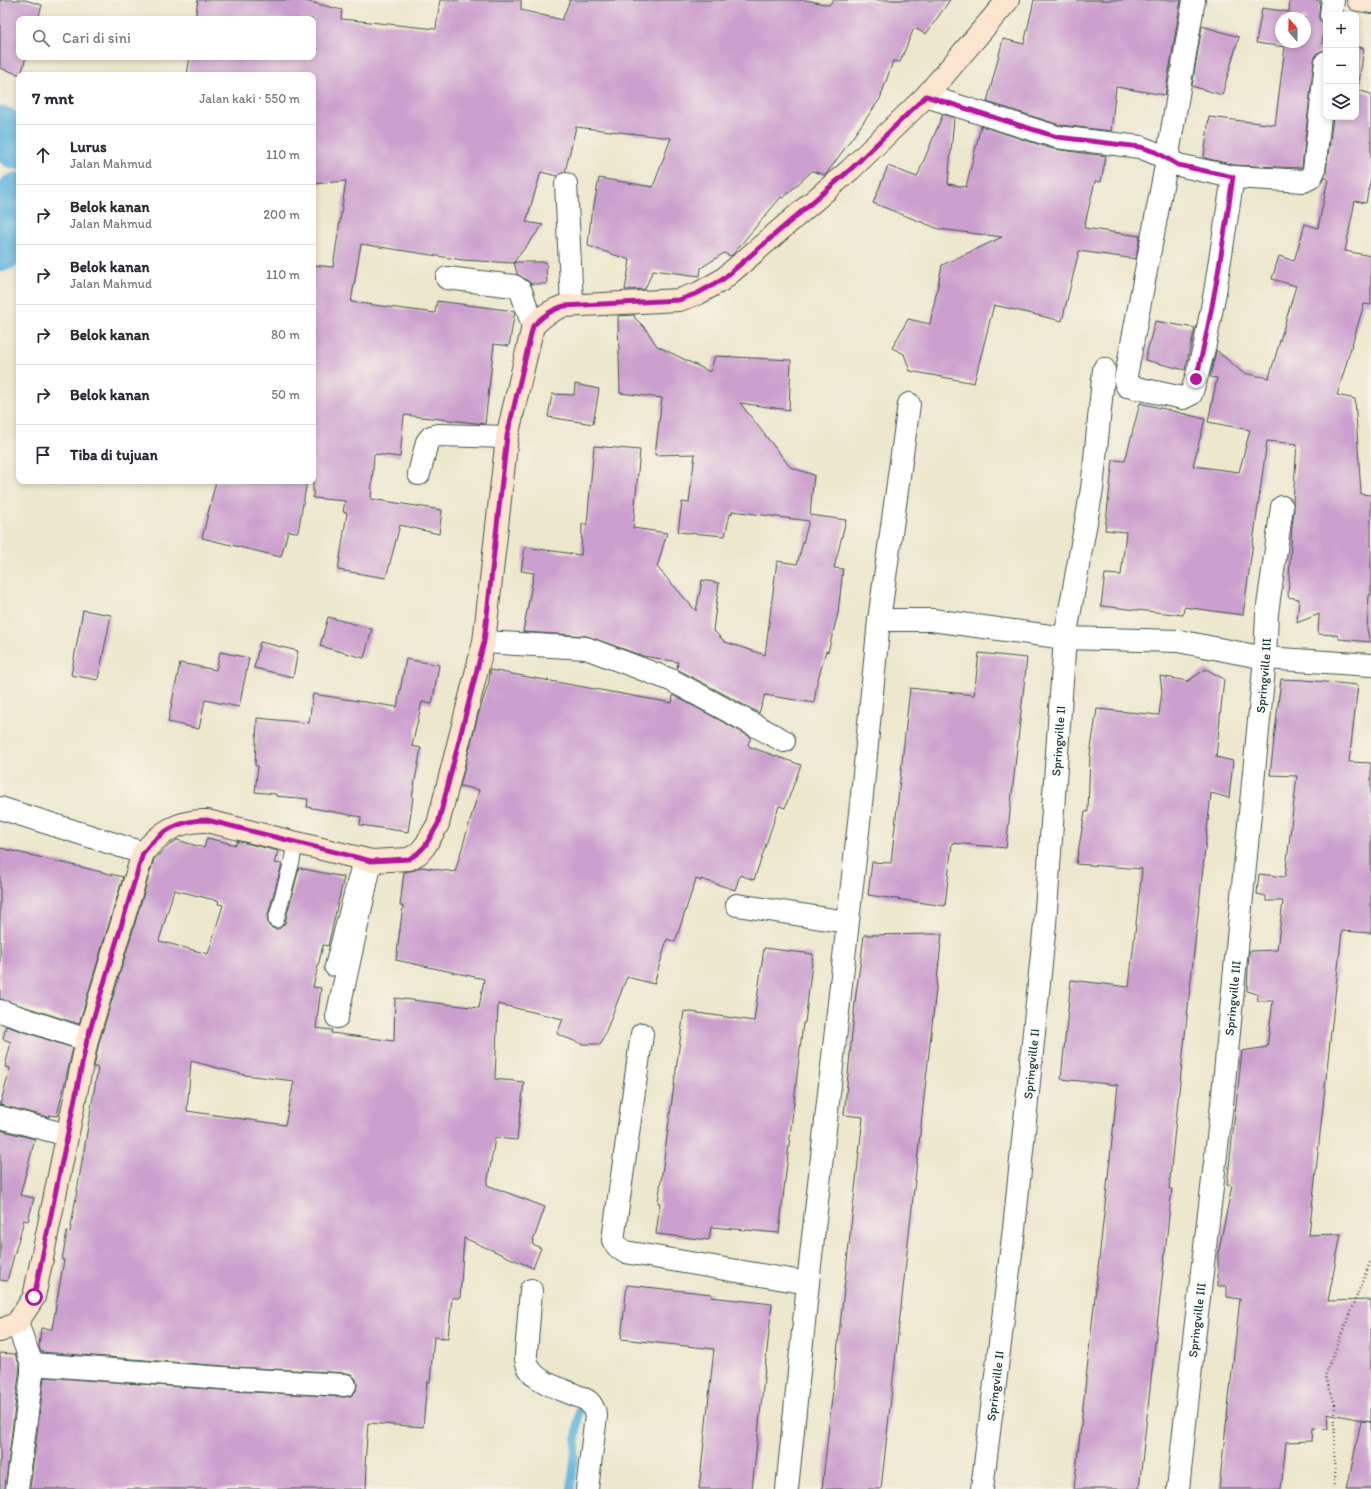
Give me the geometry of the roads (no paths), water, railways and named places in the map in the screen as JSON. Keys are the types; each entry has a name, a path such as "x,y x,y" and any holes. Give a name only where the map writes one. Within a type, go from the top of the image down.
{"street":[{"path":"533,326 553,309 564,306 679,300 698,293 722,280 851,169 926,96 1008,0"},
{"path":"1194,0 1167,160 1125,380 1127,386 1184,398 1191,394 1205,344 1215,292 1233,177"},
{"path":"1331,12 1332,0"},
{"path":"1358,0 1371,2"},
{"path":"926,96 1057,137 1140,147 1156,152 1167,160 1178,165 1233,177 1304,181 1310,178 1314,172 1324,84"},
{"path":"566,184 572,305"},
{"path":"17,1489 32,1364 9,1327 34,1297 87,1040 143,853 165,831 193,820 207,820 366,859 409,859 422,850 438,824 484,642 507,436 533,326 521,291 514,286 447,278"},
{"name":"Springville II","path":"982,1489 1014,1229 1045,924 1065,638 1092,489 1104,369"},
{"path":"788,1489 808,1283 863,788 879,620 909,404"},
{"path":"419,474 427,442 431,437 507,436"},
{"name":"Springville III","path":"1178,1489 1222,1104 1265,658 1267,613 1282,507"},
{"path":"879,620 932,620 1065,638 1178,641 1265,658 1371,665"},
{"path":"484,642 586,648 671,680 784,742"},
{"path":"0,808 143,853"},
{"path":"336,1017 366,859"},
{"path":"737,905 847,922"},
{"path":"0,1011 87,1040"},
{"path":"642,1034 613,1240 618,1247 625,1252 808,1283"},
{"path":"0,1117 67,1135"},
{"path":"531,1290 525,1360 527,1367 533,1375 541,1380 588,1400 596,1416 587,1489"},
{"path":"32,1364 236,1379 345,1385"}],"lane":[{"path":"276,920 292,861 295,842"},
{"path":"332,968 358,874 366,859"}],"waterway":[{"path":"0,131 16,143"},
{"path":"0,247 16,205"},
{"path":"571,1489 579,1411"}]}
